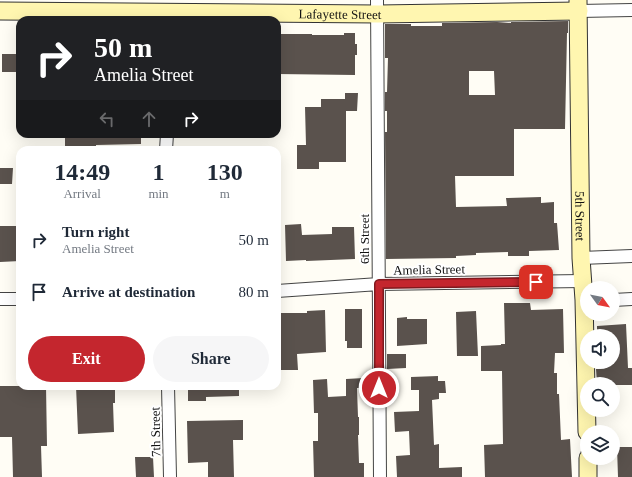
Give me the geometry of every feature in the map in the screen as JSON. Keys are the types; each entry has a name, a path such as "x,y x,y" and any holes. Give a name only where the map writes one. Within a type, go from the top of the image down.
{"main road":[{"name":"Lafayette Street","path":"0,11 578,5"},
{"name":"5th Street","path":"578,5 581,258 583,281"},
{"name":"5th Street","path":"585,321 587,425"},
{"path":"588,465 588,477"}],"street":[{"name":"Lafayette Street","path":"578,5 632,10"},
{"name":"6th Street","path":"378,7 380,477"},
{"path":"581,258 632,256"},
{"name":"Amelia Street","path":"281,291 379,284 580,281"},
{"path":"0,299 16,298"},
{"path":"620,300 632,300"},
{"name":"7th Street","path":"168,390 170,477"}],"building":[{"path":"568,21 565,129 514,129 514,176 455,176 456,207 507,206 506,198 541,197 541,203 554,202 554,223 557,223 559,250 529,251 529,256 508,256 508,252 476,253 476,255 456,256 456,258 386,259 385,132 387,132 387,111 385,111 385,92 387,92 388,58 385,58 385,24 442,26 442,23","holes":["469,71 494,71 495,95 469,95"]},
{"path":"344,33 355,33 357,55 355,55 355,75 281,74 281,34 344,35"},
{"path":"2,54 16,54 16,72 2,72"},
{"path":"345,93 358,93 357,111 346,111 346,162 319,162 319,169 297,169 297,145 306,145 305,107 321,107 321,99 345,99"},
{"path":"65,138 141,138 141,144 65,146"},
{"path":"0,168 13,168 12,184 0,184"},
{"path":"301,224 302,235 332,234 332,227 354,227 355,259 286,261 285,225"},
{"path":"0,226 16,226 16,261 0,262"},
{"path":"504,303 530,303 531,310 563,309 564,353 555,353 554,373 557,373 557,394 559,394 561,440 570,439 572,477 485,477 484,445 503,444 502,371 481,371 481,346 505,344"},
{"path":"345,309 362,309 362,348 347,348 347,341 345,341"},
{"path":"325,310 326,352 297,354 298,370 281,370 281,313 307,313 307,311"},
{"path":"476,311 478,356 457,356 456,312"},
{"path":"407,317 407,319 427,319 427,344 397,346 397,318"},
{"path":"626,324 628,368 632,368 632,385 620,385 620,377 597,377 596,369 620,369 620,329 597,329 597,326"},
{"path":"387,354 406,354 406,368 387,369"},
{"path":"438,376 438,381 445,381 446,393 439,393 439,399 432,400 434,445 439,444 439,468 462,467 462,477 397,477 396,456 410,455 409,431 395,432 394,412 419,411 419,390 411,390 411,377"},
{"path":"364,378 364,388 357,388 359,417 359,463 364,463 364,477 314,477 313,441 318,441 318,413 314,413 313,380 327,379 328,397 346,396 346,379"},
{"path":"0,386 16,386 16,390 46,390 47,446 41,446 42,477 13,477 12,437 0,437"},
{"path":"76,390 115,390 115,403 113,403 114,432 78,434"},
{"path":"188,390 239,390 239,396 206,397 206,401 188,401"},
{"path":"243,420 243,440 233,440 234,477 208,477 208,462 188,463 187,421"},
{"path":"620,447 632,447 632,477 618,477"},
{"path":"135,457 153,457 154,477 136,477"}],"route":[{"path":"379,388 379,284 536,282"}]}
